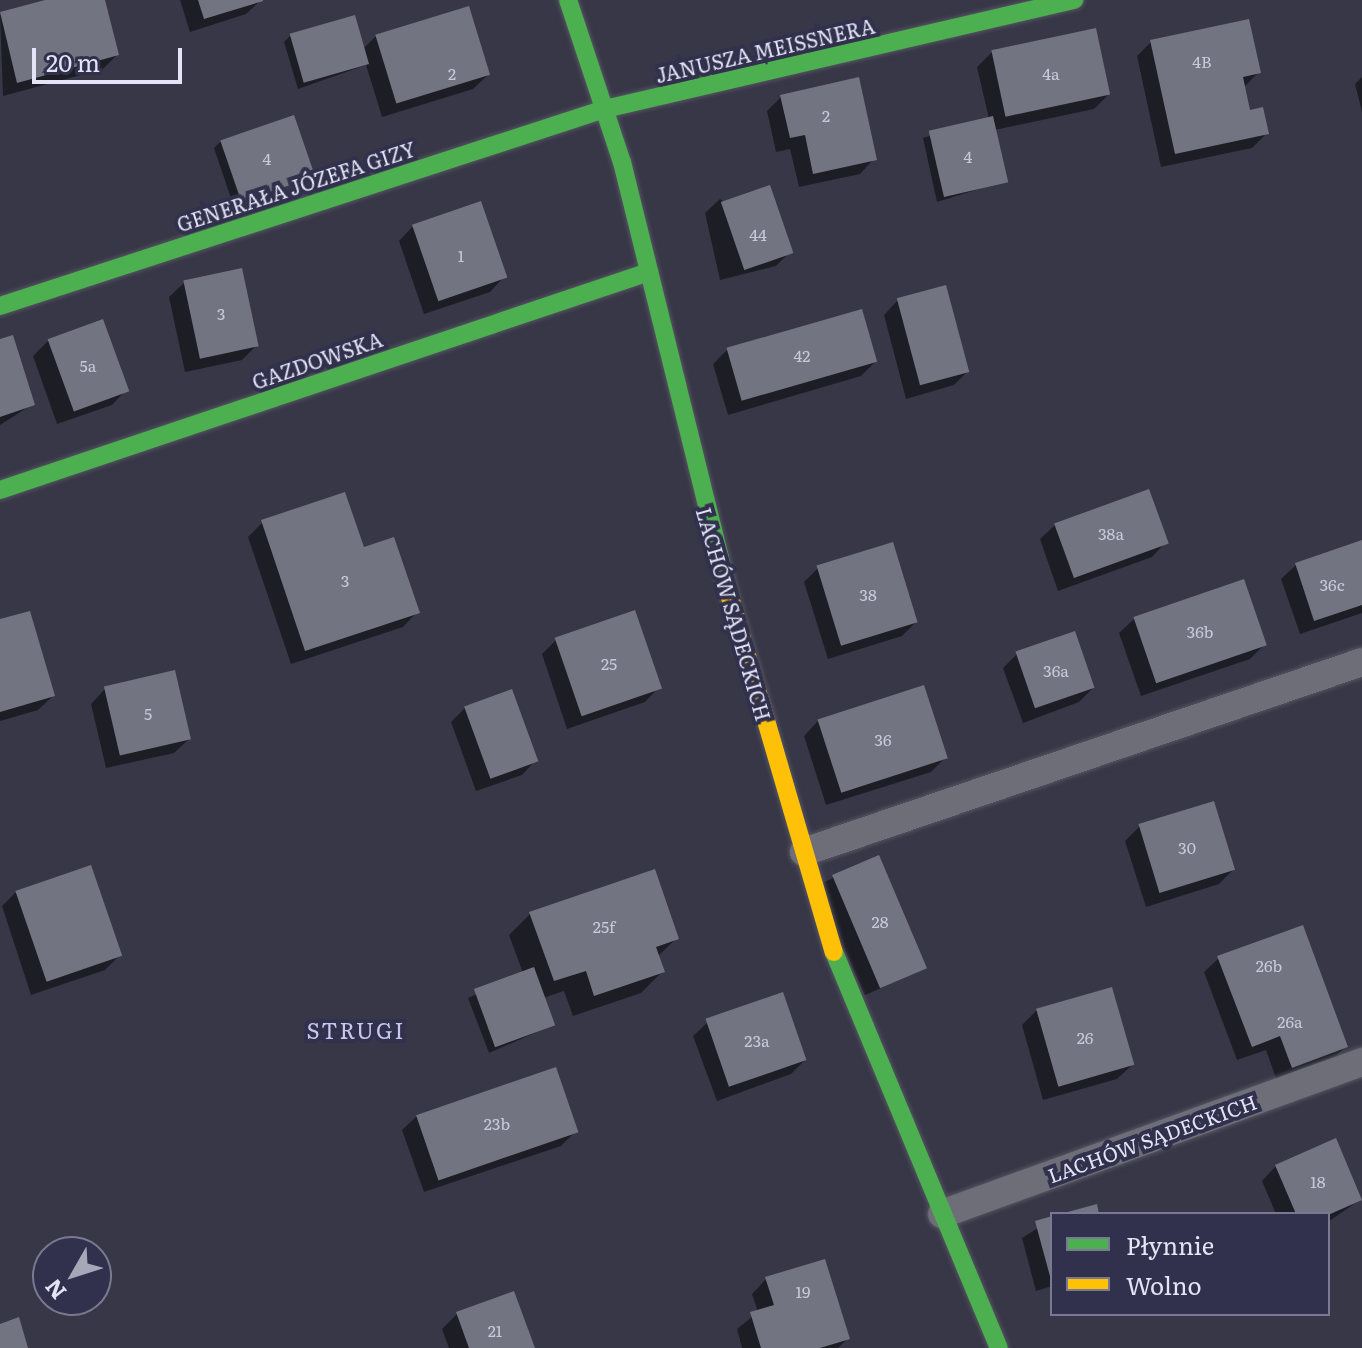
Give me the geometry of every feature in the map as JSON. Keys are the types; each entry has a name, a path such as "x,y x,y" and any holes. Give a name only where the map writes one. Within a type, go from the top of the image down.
{"street":[{"name":"LACHÓW SĄDECKICH","path":"568,0 605,109 649,272 700,495 842,981 999,1348"},
{"name":"JANUSZA MEISSNERA","path":"605,109 1075,0"},
{"name":"GENERAŁA JÓZEFA GIZY","path":"0,306 605,109"},
{"name":"GAZDOWSKA","path":"0,490 649,272"}],"lane":[{"path":"804,852 1362,662"},
{"name":"LACHÓW SĄDECKICH","path":"942,1214 1362,1062"}],"building":[{"path":"45,0 105,0 119,55 17,83 0,12"},
{"path":"198,0 263,0 263,1 204,19"},
{"path":"469,6 490,75 396,104 375,35"},
{"path":"355,15 369,64 304,83 290,34"},
{"path":"1249,19 1261,73 1243,77 1250,110 1263,107 1269,134 1175,154 1150,40"},
{"path":"1096,28 1110,95 1005,117 991,50"},
{"path":"859,77 877,160 813,174 805,135 790,138 780,95"},
{"path":"294,115 315,176 241,202 220,140"},
{"path":"993,116 1008,182 944,197 929,131"},
{"path":"770,185 793,253 744,270 721,202"},
{"path":"481,201 507,278 438,301 412,225"},
{"path":"242,268 259,346 200,359 183,280"},
{"path":"946,285 969,372 920,385 897,298"},
{"path":"862,309 877,362 742,401 726,348"},
{"path":"103,319 129,391 74,412 48,339"},
{"path":"13,335 35,405 0,417 0,339"},
{"path":"1149,489 1169,544 1074,578 1054,524"},
{"path":"345,492 364,547 394,537 420,613 305,651 261,520"},
{"path":"1362,540 1362,605 1314,621 1295,563"},
{"path":"893,542 918,622 841,646 816,565"},
{"path":"1244,579 1267,645 1156,683 1133,617"},
{"path":"635,610 662,688 582,716 555,638"},
{"path":"30,611 55,696 0,712 0,619"},
{"path":"1075,631 1095,688 1035,708 1015,652"},
{"path":"175,670 191,739 120,756 104,686"},
{"path":"924,685 948,758 841,793 817,720"},
{"path":"512,689 538,761 490,779 464,706"},
{"path":"1214,801 1235,870 1160,893 1138,824"},
{"path":"879,855 927,968 880,988 832,875"},
{"path":"91,865 122,956 47,982 15,891"},
{"path":"655,869 679,939 656,947 665,972 594,996 586,971 554,981 529,912"},
{"path":"1303,925 1348,1047 1292,1068 1280,1036 1252,1047 1217,956"},
{"path":"534,967 555,1025 495,1047 474,989"},
{"path":"1112,987 1134,1065 1058,1087 1036,1009"},
{"path":"783,992 806,1060 729,1087 705,1019"},
{"path":"556,1067 578,1132 439,1180 416,1115"},
{"path":"1336,1138 1362,1200 1330,1214 1295,1212 1275,1165"},
{"path":"1097,1204 1099,1212 1068,1212"},
{"path":"1050,1217 1050,1276 1035,1221"},
{"path":"825,1259 850,1339 820,1348 761,1348 750,1312 774,1305 765,1277"},
{"path":"514,1291 535,1348 469,1348 456,1312"},
{"path":"19,1317 28,1348 0,1348 0,1324"}],"traffic: fast":[{"path":"568,0 622,162 729,594"},
{"path":"0,306 605,109 1075,0"},
{"path":"0,490 649,272"},
{"path":"834,952 999,1348"}],"traffic: slow":[{"path":"729,594 834,952"}],"district":[{"name":"STRUGI","path":"356,1030"}]}
